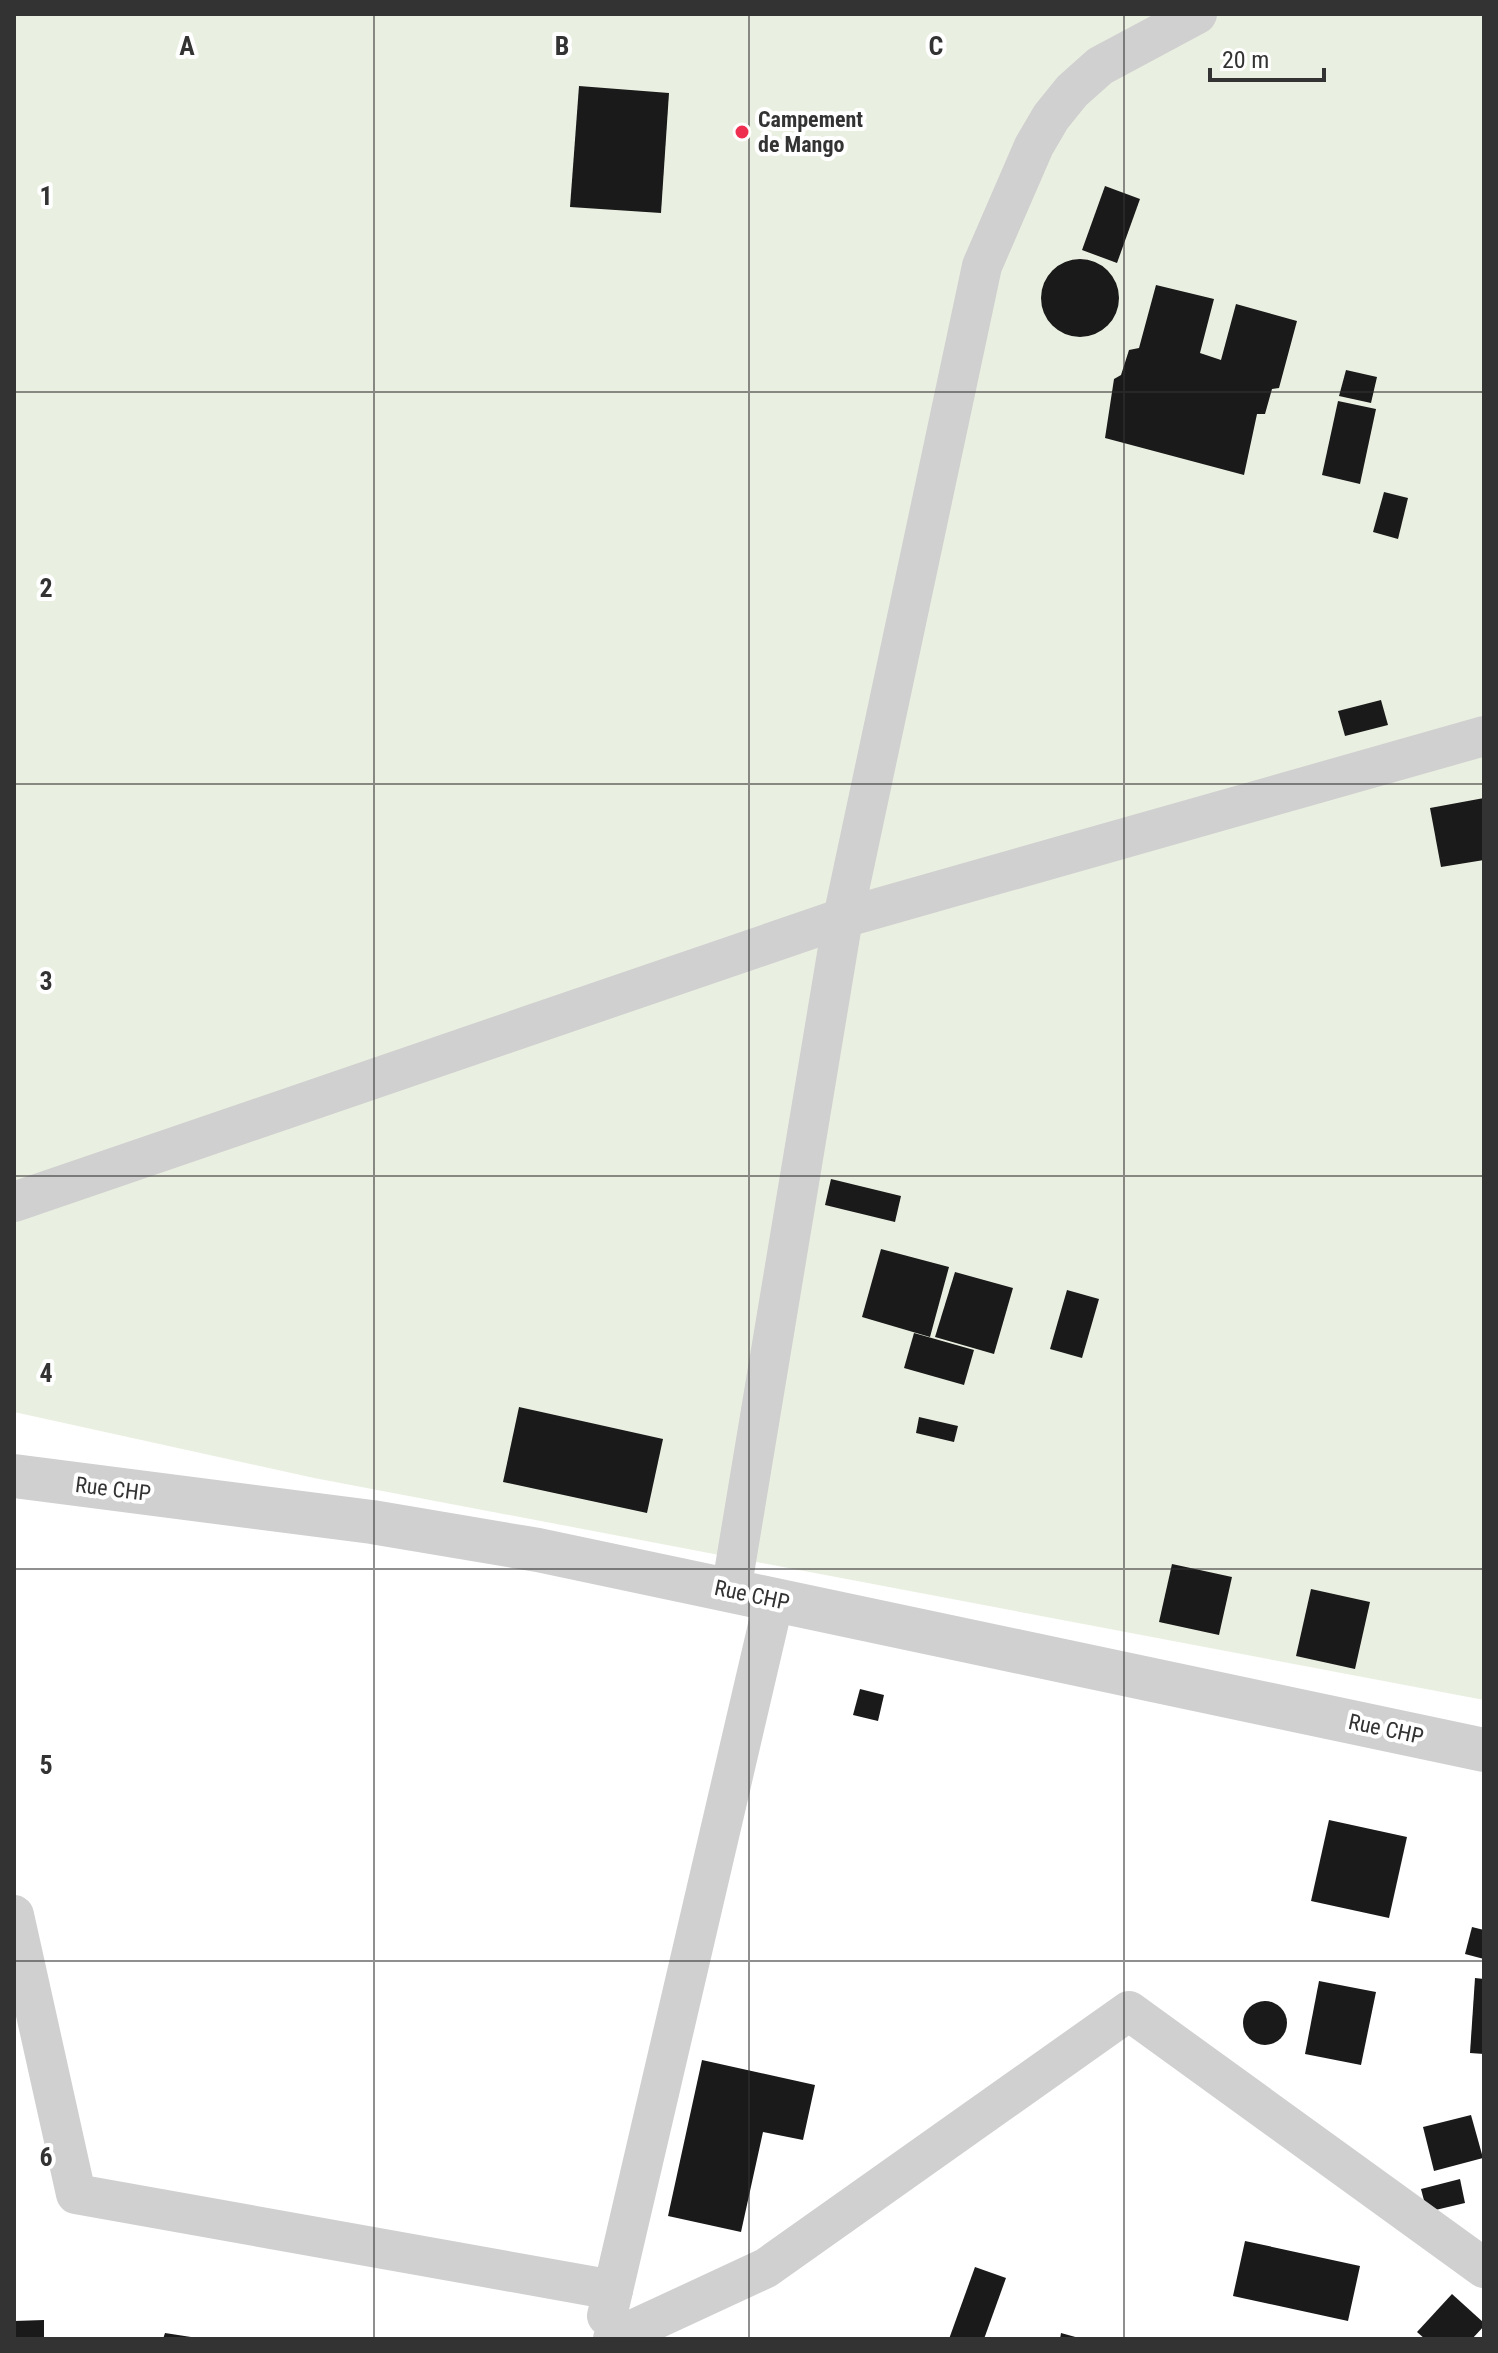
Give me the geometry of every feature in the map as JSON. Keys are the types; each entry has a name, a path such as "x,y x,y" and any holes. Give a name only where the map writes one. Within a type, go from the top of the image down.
{"street":[{"path":"731,1591 843,918 982,266 1034,146 1051,117 1072,91 1100,66 1197,14"},
{"path":"14,1202 843,918 1484,736"},
{"name":"Rue CHP","path":"14,1476 372,1522 538,1550 1484,1750"},
{"path":"602,2339 774,1600"},
{"path":"14,1915 76,2194 613,2290"},
{"path":"613,2339 766,2268 1129,2011 1484,2268"}],"green space":[{"path":"14,14 1484,14 1484,1700 314,1478 14,1412"}],"building":[{"path":"579,86 669,93 661,213 570,207"},
{"path":"1105,186 1140,199 1117,263 1082,250"},
{"path":"1080,259 1095,262 1108,270 1116,283 1119,298 1116,313 1108,326 1095,334 1080,337 1065,334 1052,326 1044,313 1041,298 1044,283 1052,270 1065,262"},
{"path":"1156,285 1214,299 1200,353 1221,360 1236,304 1297,321 1279,388 1272,389 1265,414 1257,414 1244,475 1105,438 1114,379 1121,375 1129,350 1139,348"},
{"path":"1346,370 1377,377 1371,403 1339,396"},
{"path":"1338,401 1376,409 1360,484 1322,475"},
{"path":"1384,492 1408,498 1398,539 1373,532"},
{"path":"1381,700 1388,725 1345,736 1338,711"},
{"path":"1484,798 1484,860 1441,867 1430,808"},
{"path":"831,1179 901,1196 895,1222 825,1205"},
{"path":"881,1249 949,1267 930,1337 862,1317"},
{"path":"955,1272 1013,1288 994,1354 935,1337"},
{"path":"1067,1290 1099,1299 1082,1358 1050,1349"},
{"path":"914,1333 974,1350 964,1385 904,1368"},
{"path":"519,1407 663,1439 647,1513 503,1482"},
{"path":"919,1417 958,1426 954,1442 916,1433"},
{"path":"1172,1564 1232,1577 1219,1635 1159,1622"},
{"path":"1311,1589 1370,1602 1355,1669 1296,1656"},
{"path":"860,1689 884,1695 878,1721 853,1715"},
{"path":"1329,1820 1407,1837 1389,1918 1311,1901"},
{"path":"1472,1927 1484,1930 1484,1959 1465,1954"},
{"path":"1475,1978 1484,1979 1484,2054 1470,2053"},
{"path":"1319,1981 1376,1992 1361,2065 1305,2054"},
{"path":"1265,2001 1280,2008 1287,2023 1280,2038 1265,2045 1250,2038 1243,2023 1250,2008"},
{"path":"702,2060 815,2085 803,2140 763,2132 741,2232 668,2216"},
{"path":"1471,2115 1483,2158 1434,2171 1423,2127"},
{"path":"1460,2179 1465,2203 1427,2212 1421,2189"},
{"path":"1245,2241 1360,2266 1348,2321 1233,2296"},
{"path":"975,2267 1006,2278 984,2339 949,2339"},
{"path":"1452,2294 1484,2326 1472,2339 1425,2339 1417,2332"},
{"path":"44,2320 44,2339 14,2339 14,2321"},
{"path":"165,2333 191,2337 191,2339 163,2339"},
{"path":"1061,2333 1079,2338 1079,2339 1060,2339"}],"place":[{"name":"Campement de Mango","path":"742,132"}]}
